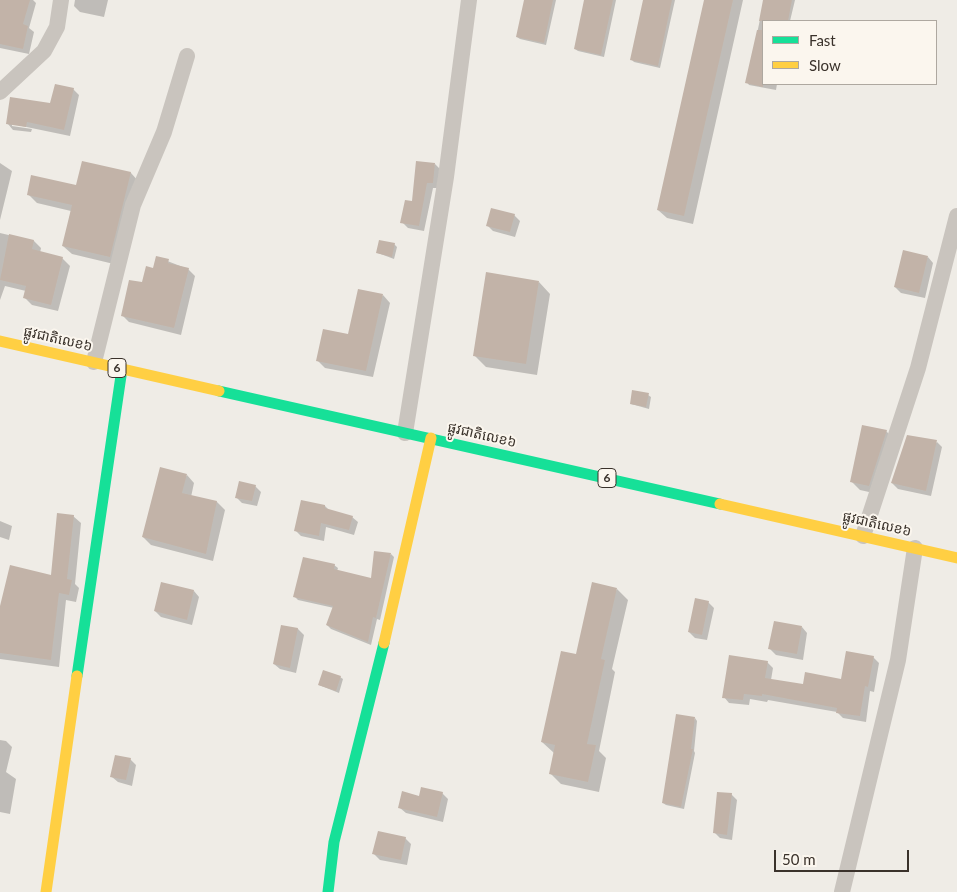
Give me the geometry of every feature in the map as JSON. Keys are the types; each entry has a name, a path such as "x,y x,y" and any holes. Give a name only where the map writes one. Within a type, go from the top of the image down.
{"main road":[{"name":"ផ្លូវជាតិលេខ៦","path":"0,341 957,558"},
{"path":"46,892 122,369"},
{"path":"328,892 334,842 371,699 431,438"}],"street":[{"path":"0,92 44,51 57,27 61,0"},
{"path":"405,432 446,177 469,0"},
{"path":"94,362 133,205 164,132 187,56"},
{"path":"863,536 918,368 957,216"},
{"path":"842,892 898,660 914,548"}],"building":[{"path":"0,0 30,0 23,24 28,26 23,49 0,44"},
{"path":"524,0 553,0 544,43 516,37"},
{"path":"584,0 613,0 601,55 574,49"},
{"path":"643,0 672,0 658,66 630,60"},
{"path":"704,0 733,0 684,216 657,210"},
{"path":"763,0 792,0 788,20 759,21"},
{"path":"757,30 762,30 763,87 745,83"},
{"path":"55,84 74,88 64,130 27,122 26,127 6,124 10,97 50,103"},
{"path":"82,161 131,172 110,257 62,246 72,205 27,195 31,175 76,185"},
{"path":"416,161 435,163 433,183 427,183 419,226 400,223 405,200 412,201"},
{"path":"491,208 515,214 510,232 486,226"},
{"path":"9,234 34,240 32,249 63,257 51,305 23,298 26,286 0,280"},
{"path":"379,240 395,243 392,257 376,253"},
{"path":"903,250 928,256 919,293 894,287"},
{"path":"156,256 169,259 168,263 189,268 174,328 121,316 129,280 142,282 146,266 153,268"},
{"path":"486,272 539,281 526,364 473,356"},
{"path":"358,289 383,294 366,371 316,361 323,329 348,334"},
{"path":"632,390 649,393 646,407 630,404"},
{"path":"862,425 887,430 869,486 850,482"},
{"path":"907,435 937,440 926,491 891,483"},
{"path":"160,467 187,474 182,493 217,501 206,554 142,537"},
{"path":"239,481 256,485 252,501 235,498"},
{"path":"301,500 325,505 325,508 353,516 349,530 321,523 319,536 294,531"},
{"path":"57,513 74,515 67,579 72,580 69,595 59,593 51,660 0,653 0,606 10,565 51,575"},
{"path":"374,551 391,553 376,618 373,617 368,642 326,625 333,606 293,597 303,557 335,564 334,569 371,578"},
{"path":"161,582 194,590 187,620 154,611"},
{"path":"592,582 617,588 601,659 605,660 587,744 596,745 588,782 549,774 555,745 541,742 561,651 576,654"},
{"path":"695,598 709,601 702,635 688,632"},
{"path":"774,621 802,626 797,654 768,649"},
{"path":"281,625 298,628 290,668 273,664"},
{"path":"846,651 874,656 868,687 865,686 860,716 836,713 837,708 762,694 762,696 744,694 743,700 722,698 729,655 768,661 765,678 803,684 805,672 841,679"},
{"path":"323,670 341,676 336,691 318,685"},
{"path":"676,714 695,717 691,749 693,749 681,807 662,803"},
{"path":"115,755 131,758 126,780 110,777"},
{"path":"421,787 443,792 437,817 398,808 402,791 419,796"},
{"path":"717,792 732,793 727,835 713,833"},
{"path":"378,831 406,837 401,860 372,854"}],"traffic: fast":[{"path":"77,676 122,369"},
{"path":"219,391 720,504"},
{"path":"328,892 334,842 384,643"}],"traffic: slow":[{"path":"0,341 219,391"},
{"path":"384,643 431,438"},
{"path":"720,504 957,558"},
{"path":"46,892 77,676"}]}
